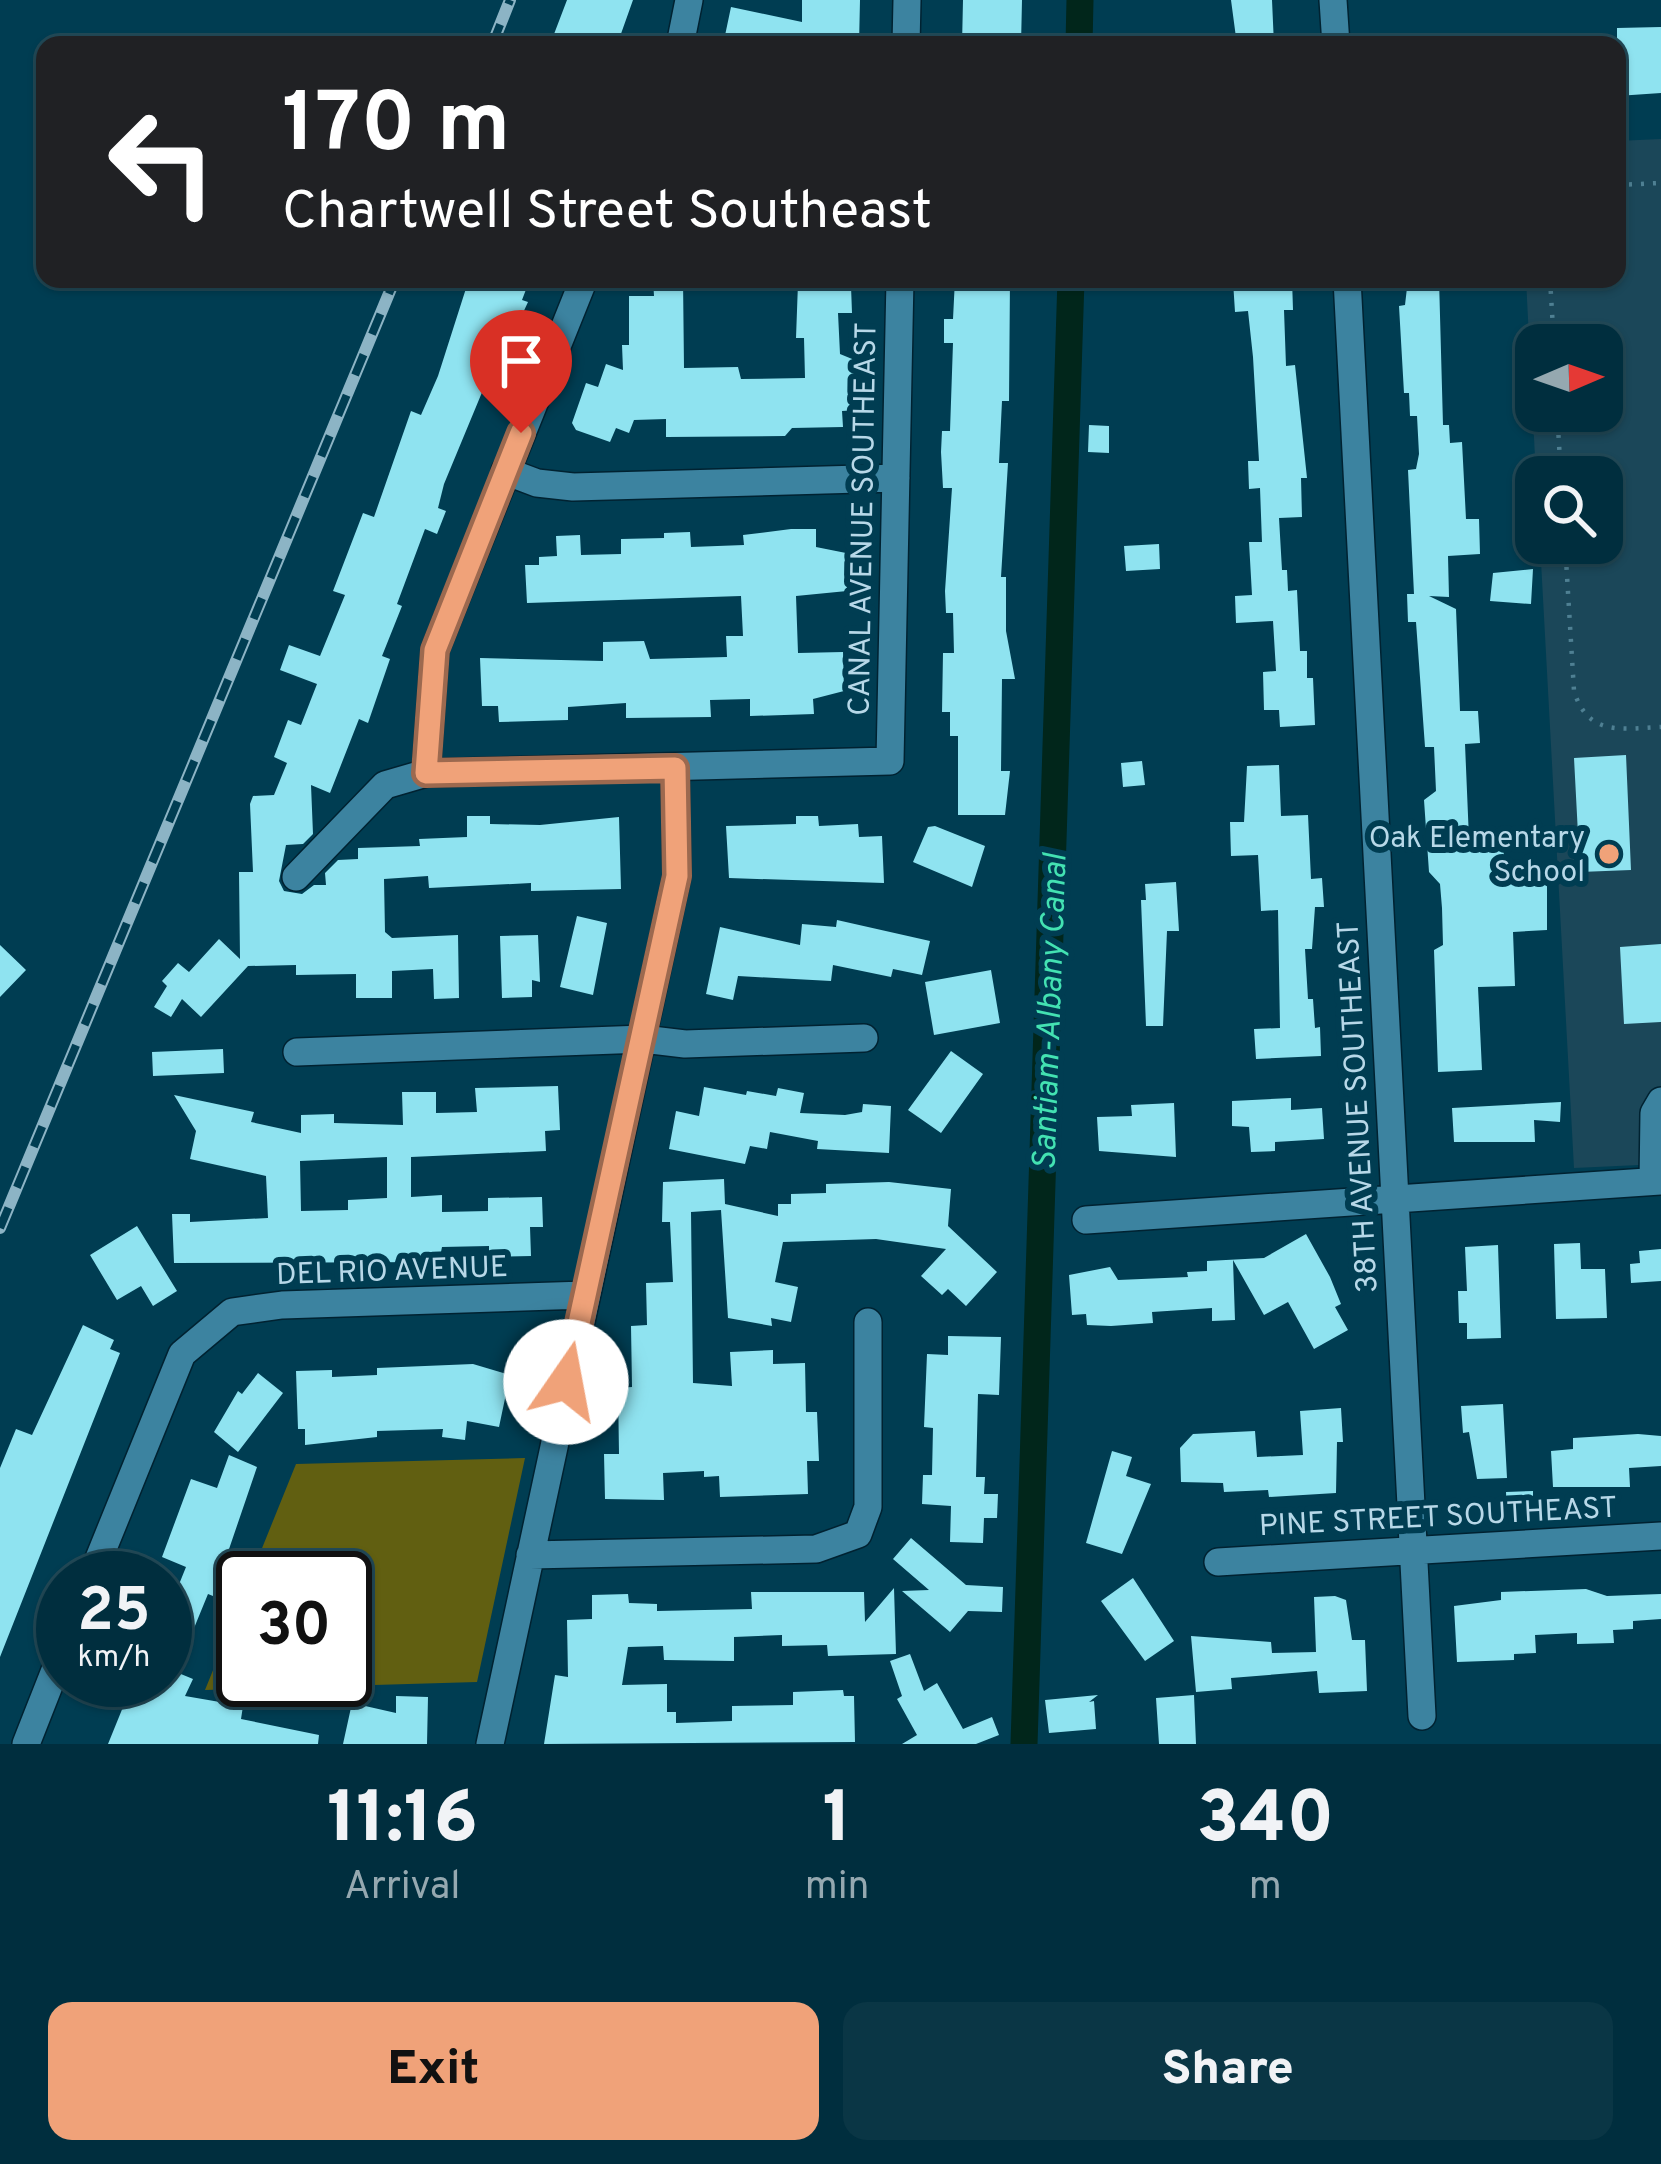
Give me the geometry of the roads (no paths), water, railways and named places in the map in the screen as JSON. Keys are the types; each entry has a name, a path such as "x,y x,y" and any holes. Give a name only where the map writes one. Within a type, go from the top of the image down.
{"street":[{"path":"682,36 689,0"},
{"path":"906,36 907,0"},
{"path":"1333,0 1335,36"},
{"path":"426,773 435,650 580,288"},
{"name":"CANAL AVENUE SOUTHEAST","path":"675,768 890,761 900,288"},
{"name":"38TH AVENUE SOUTHEAST","path":"1347,288 1422,1716"},
{"path":"505,471 536,483 573,487 896,478"},
{"path":"296,877 385,785 426,773 675,768 677,876 490,1744"},
{"path":"297,1052 864,1038"},
{"path":"1086,1220 1657,1181 1654,1113 1661,1101"},
{"name":"DEL RIO AVENUE","path":"103,1551 182,1354 232,1312 282,1305 585,1295"},
{"path":"530,1556 816,1549 858,1534 868,1507 868,1322"},
{"name":"PINE STREET SOUTHEAST","path":"1218,1562 1661,1536"},
{"path":"26,1744 41,1707"}],"waterway":[{"name":"Santiam-Albany Canal","path":"1079,36 1080,0"},
{"name":"Santiam-Albany Canal","path":"1024,1744 1071,288"}],"railway":[{"path":"496,36 510,0"},
{"path":"0,1228 391,288"}],"place":[{"name":"Oak Elementary School","path":"1609,854"}]}
